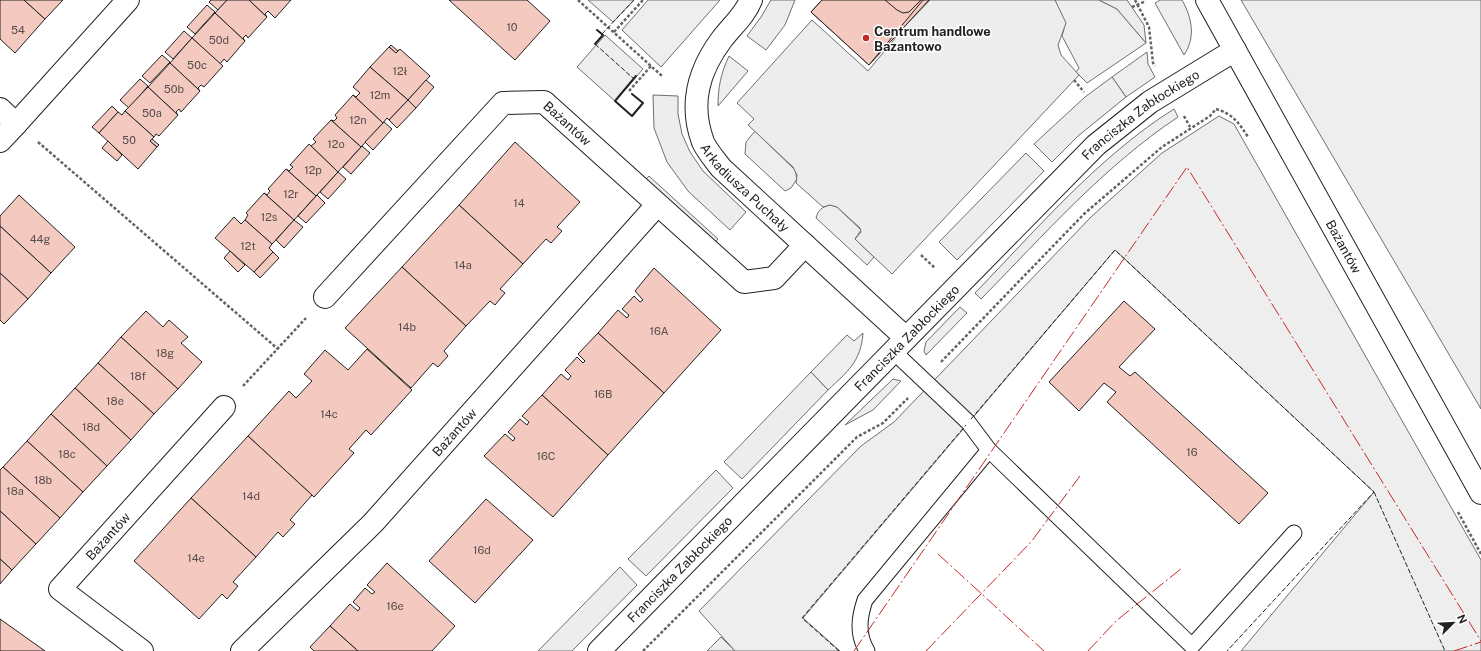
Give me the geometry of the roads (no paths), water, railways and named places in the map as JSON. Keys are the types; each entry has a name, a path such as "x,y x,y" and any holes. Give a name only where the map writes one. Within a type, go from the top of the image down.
{"street":[{"path":"0,141 128,0"},
{"name":"Arkadiusza Puchały","path":"751,0 747,9 709,56 698,85 697,114 704,143 720,168 805,245 900,345"},
{"name":"Bażantów","path":"1207,0 1481,493"},
{"name":"Franciszka Zabłockiego","path":"599,651 1096,145 1150,102 1235,50"},
{"name":"Bażantów","path":"325,297 503,103 544,102 744,282 774,278 805,245"},
{"path":"0,109 16,124"},
{"name":"Bażantów","path":"242,651 373,523 657,205"},
{"name":"Bażantów","path":"142,651 60,589 224,407"}],"lane":[{"path":"900,345 968,422 989,450 1190,649 1294,533"},
{"path":"867,651 860,636 859,623 865,600 989,450"}],"place":[{"name":"Centrum handlowe Bazantowo","path":"866,38"}]}
